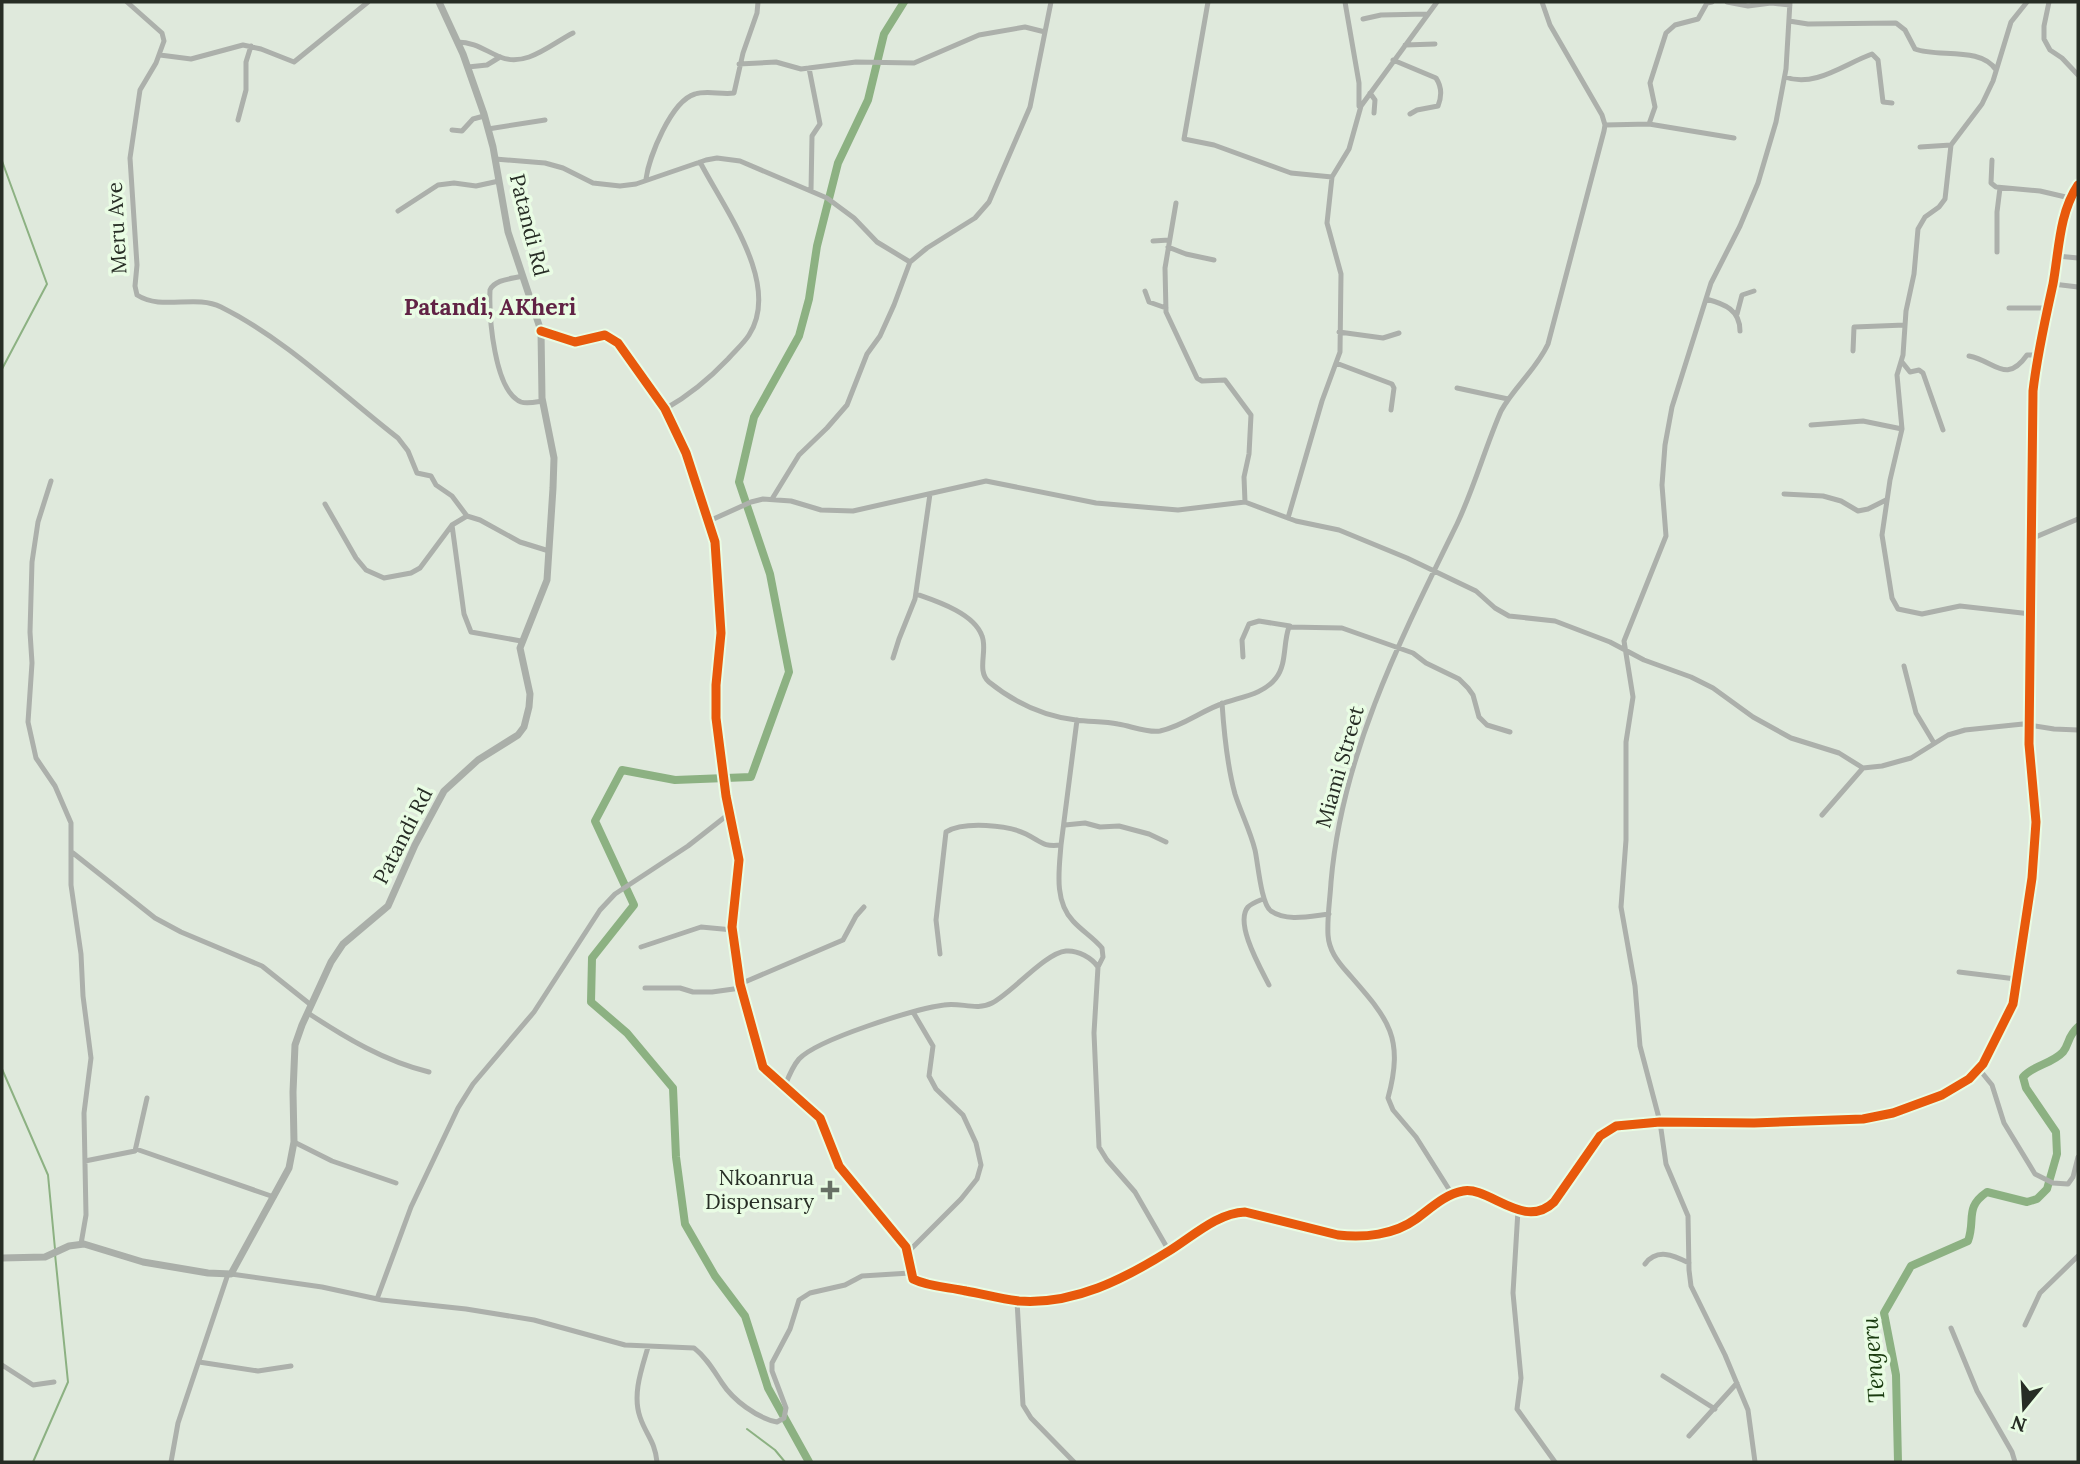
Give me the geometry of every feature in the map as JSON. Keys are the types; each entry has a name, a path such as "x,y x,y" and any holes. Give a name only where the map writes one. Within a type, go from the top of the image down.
{"street":[{"path":"127,2 163,35 160,54 202,58 237,45 251,46 294,62 369,2"},
{"name":"Patandi Rd","path":"230,1274 289,1168 294,1142 293,1059 299,1031 340,947 387,906 444,791 478,760 518,735 528,716 530,694 521,658 521,641 545,584 554,458 543,401 541,331 508,232 484,116 468,67 439,2"},
{"path":"646,179 651,155 678,109 695,94 733,93 758,2"},
{"path":"772,499 799,455 847,405 867,354 880,336 894,305 910,262 975,218 989,202 1030,107 1051,2"},
{"path":"1208,2 1184,139 1226,148 1291,173 1332,177"},
{"path":"1288,518 1322,401 1340,352 1341,274 1327,223 1332,177 1349,149 1359,111 1359,83 1345,2"},
{"path":"1359,111 1437,2"},
{"path":"1542,2 1550,25 1605,125 1649,124 1734,138"},
{"path":"1649,124 1655,107 1650,83 1666,33 1675,25 1698,19 1707,3 1712,2"},
{"path":"1727,2 1748,6 1790,3 1784,77 1776,122 1758,183 1714,275 1675,398 1666,434 1662,485 1666,536 1625,636 1624,649 1633,683 1633,697 1625,753 1626,839 1621,907 1635,986 1643,1061 1660,1122 1666,1164 1688,1216 1692,1286 1748,1410 1755,1462"},
{"path":"2027,2 2011,22 1996,70 1978,110 1951,145 1945,199 1939,207 1925,216 1918,229 1914,274 1897,381 1902,429 1886,500 1882,540 1892,598 1898,609 1922,614 1960,606 2031,614"},
{"path":"2049,2 2043,37 2050,50 2078,75"},
{"path":"1363,19 1381,15 1427,14"},
{"path":"1789,20 1808,24 1896,23 1905,30 1915,49 1922,52 1962,54 1987,62 1996,70"},
{"path":"739,64 776,62 795,69 856,62 914,63 979,35 1025,27 1045,32"},
{"path":"457,42 474,44 500,57 530,57 573,33"},
{"path":"1405,45 1435,44"},
{"path":"238,120 246,90 246,62 251,46"},
{"name":"Meru Ave","path":"160,54 140,90 130,158 137,295 162,302 212,303 256,326 313,368 398,438 408,451 417,473 432,477 436,485 452,496 467,516"},
{"path":"1784,77 1807,80 1874,54 1879,64 1883,102 1892,103"},
{"path":"468,67 487,65 500,57"},
{"path":"1394,60 1436,78 1439,84 1441,95 1438,106 1410,114"},
{"path":"809,68 820,124 812,136 811,191"},
{"path":"1370,93 1374,100 1374,113"},
{"path":"452,130 462,131 473,119 484,116"},
{"path":"488,129 545,120"},
{"name":"Miami Street","path":"1452,1194 1420,1143 1390,1105 1388,1098 1396,1053 1392,1034 1376,1005 1336,958 1328,938 1333,856 1343,802 1375,702 1408,621 1462,512 1494,426 1508,399 1534,369 1548,344 1605,125"},
{"path":"1920,147 1951,145"},
{"path":"495,159 545,163 599,184 628,186 717,158 740,161 832,201 854,218 877,242 910,262"},
{"path":"1992,160 1993,186 2040,191 2070,198"},
{"path":"665,409 707,382 747,337 761,300 740,234 700,162"},
{"path":"398,211 438,185 454,183 476,186 499,181"},
{"path":"541,331 575,342 605,335 614,339 665,409 685,453 709,521 715,542 721,606 716,718 739,860 733,930 741,986 764,1067 820,1118 839,1166 902,1241 908,1252 913,1279 1017,1301 1052,1300 1081,1295 1169,1251 1210,1224 1242,1212 1338,1235 1381,1234 1398,1229 1452,1194 1468,1191 1518,1210 1534,1212 1549,1206 1587,1152 1609,1129 1660,1122 1754,1123 1863,1119 1893,1113 1929,1101 1962,1083 1979,1069 2013,1004 2032,878 2036,822 2029,767 2033,391 2037,355 2057,256 2070,198 2078,185"},
{"path":"1997,252 2000,188"},
{"path":"1176,204 1165,268 1166,308 1196,378 1202,381 1225,380 1250,412 1249,454 1244,477 1245,502"},
{"path":"1153,241 1168,244 1186,254 1214,260"},
{"path":"2057,256 2078,258"},
{"path":"523,276 498,282 490,290 497,362 501,380 513,396 521,402 543,401"},
{"path":"2053,284 2078,287"},
{"path":"1145,290 1149,302 1166,308"},
{"path":"1740,331 1737,314 1742,295 1754,291"},
{"path":"1706,299 1724,305 1737,314"},
{"path":"2009,308 2047,308"},
{"path":"1853,351 1854,327 1905,325"},
{"path":"1339,332 1383,338 1399,333"},
{"path":"1969,356 2008,371 2017,368 2028,355 2037,355"},
{"path":"1901,360 1907,370 1919,370 1923,373 1943,430"},
{"path":"1336,363 1389,381 1394,387 1391,410"},
{"path":"1457,388 1508,399"},
{"path":"1811,425 1863,421 1902,429"},
{"path":"51,481 38,522 32,562 32,663 28,722 36,758 68,810 71,823 71,885 91,1058 84,1113 86,1215 81,1244"},
{"path":"709,521 751,502 772,499 791,501 821,510 853,511 986,481 1096,503 1178,510 1245,502 1288,518 1339,530 1434,570 1478,592 1508,616 1555,621 1644,660 1691,677 1713,688 1765,725 1791,738 1839,753 1863,768 1911,758 1953,733 1965,730 2030,724 2078,730"},
{"path":"893,658 916,594 930,494"},
{"path":"1784,494 1823,496 1861,511 1886,500"},
{"path":"324,504 356,558 366,570 384,578 416,571 452,525 467,516 480,520 520,542 549,551"},
{"path":"2031,539 2078,519"},
{"path":"452,525 464,614 471,632 521,641"},
{"path":"916,594 947,605 980,631 984,643 983,670 988,681 1023,706 1077,720 1158,731 1187,722 1222,703 1248,696 1276,679 1284,658 1290,626"},
{"path":"1243,657 1242,640 1249,624 1259,621 1290,626 1342,628 1413,653 1459,680 1473,695 1481,719 1491,728 1510,732"},
{"path":"1904,666 1916,713 1934,743"},
{"path":"1222,703 1234,786 1254,847 1267,908 1280,915 1306,917 1329,914"},
{"path":"1077,720 1061,845 1059,884 1062,903 1070,918 1102,948 1103,957 1098,968 1094,1033 1099,1147 1135,1192 1169,1251"},
{"path":"1822,815 1863,768"},
{"path":"377,1299 411,1207 458,1108 473,1084 534,1012 586,932 615,894 688,846 730,813"},
{"path":"1065,825 1084,823 1100,827 1119,826 1166,842"},
{"path":"940,954 936,920 943,876 944,835 947,831 982,825 1025,834 1042,845 1061,845"},
{"path":"73,853 155,918 267,969 309,1009 345,1037 403,1066 429,1072"},
{"path":"1263,899 1249,906 1244,916 1247,938 1269,985"},
{"path":"645,988 680,988 704,992 741,986 843,940 864,907"},
{"path":"641,947 701,927 733,930"},
{"path":"784,1088 798,1061 806,1054 862,1028 946,1004 977,1006 991,1003 1013,989 1042,963 1066,951 1079,953 1098,968"},
{"path":"1959,972 2016,979"},
{"path":"908,1252 961,1199 977,1179 981,1165 979,1149 963,1115 936,1089 929,1076 933,1046 913,1012"},
{"path":"1979,1069 1992,1085 1998,1108 2011,1137 2035,1174 2053,1183 2065,1185 2070,1182 2078,1157"},
{"path":"85,1161 133,1152 136,1149 147,1098"},
{"path":"294,1142 332,1161 396,1183"},
{"path":"136,1149 274,1197"},
{"path":"1518,1210 1513,1293 1521,1373 1517,1409 1556,1462"},
{"path":"2,1258 48,1256 81,1244 136,1261 322,1287 377,1299 534,1320 609,1342 648,1347 694,1348 733,1396 761,1416 778,1422 785,1416 786,1408 772,1371 772,1363 790,1329 797,1304 802,1297 845,1285 862,1276 910,1273"},
{"path":"1645,1264 1650,1258 1661,1254 1689,1262"},
{"path":"2025,1325 2040,1293 2078,1256"},
{"path":"171,1462 178,1423 230,1274"},
{"path":"1017,1301 1023,1405 1031,1418 1074,1462"},
{"path":"1951,1328 1977,1391 2015,1462"},
{"path":"648,1347 637,1405 643,1425 653,1440 657,1462"},
{"path":"199,1362 258,1371 291,1366"},
{"path":"2,1365 33,1385 54,1382"},
{"path":"1663,1376 1715,1409"},
{"path":"1689,1436 1737,1383"}],"waterway":[{"path":"809,1462 768,1388 745,1316 715,1276 685,1224 676,1157 673,1088 627,1033 591,1002 592,958 634,905 595,821 622,770 675,780 751,777 789,672 770,574 739,482 754,417 799,336 809,299 817,246 838,163 868,100 884,34 904,2"},
{"path":"2,161 47,284 2,369"},
{"name":"Tengeru","path":"1898,1462 1896,1375 1884,1313 1911,1266 1968,1241 1975,1203 1987,1192 2027,1202 2037,1199 2047,1189 2057,1154 2056,1132 2026,1088 2023,1077 2063,1052 2078,1027"},
{"path":"2,1069 48,1175 55,1249"},
{"path":"33,1462 68,1382 55,1254"},
{"path":"747,1429 775,1450 785,1462"}],"cycle path":[{"path":"541,331 575,342 605,335 618,343 665,409 686,453 715,542 721,633 716,718 726,796 739,860 732,927 740,984 763,1067 820,1118 839,1166 906,1247 913,1279 1006,1299 1039,1301 1079,1294 1116,1280 1152,1261 1215,1221 1235,1213 1245,1212 1338,1235 1358,1236 1398,1229 1444,1199 1463,1191 1473,1191 1519,1210 1543,1210 1554,1202 1600,1136 1616,1126 1660,1122 1754,1123 1863,1119 1893,1113 1942,1095 1969,1079 1983,1064 2013,1004 2032,878 2036,822 2029,744 2033,391 2063,220 2078,185"}],"place":[{"name":"Nkoanrua Dispensary","path":"830,1190"}],"district":[{"name":"Patandi, AKheri","path":"490,307"}]}
